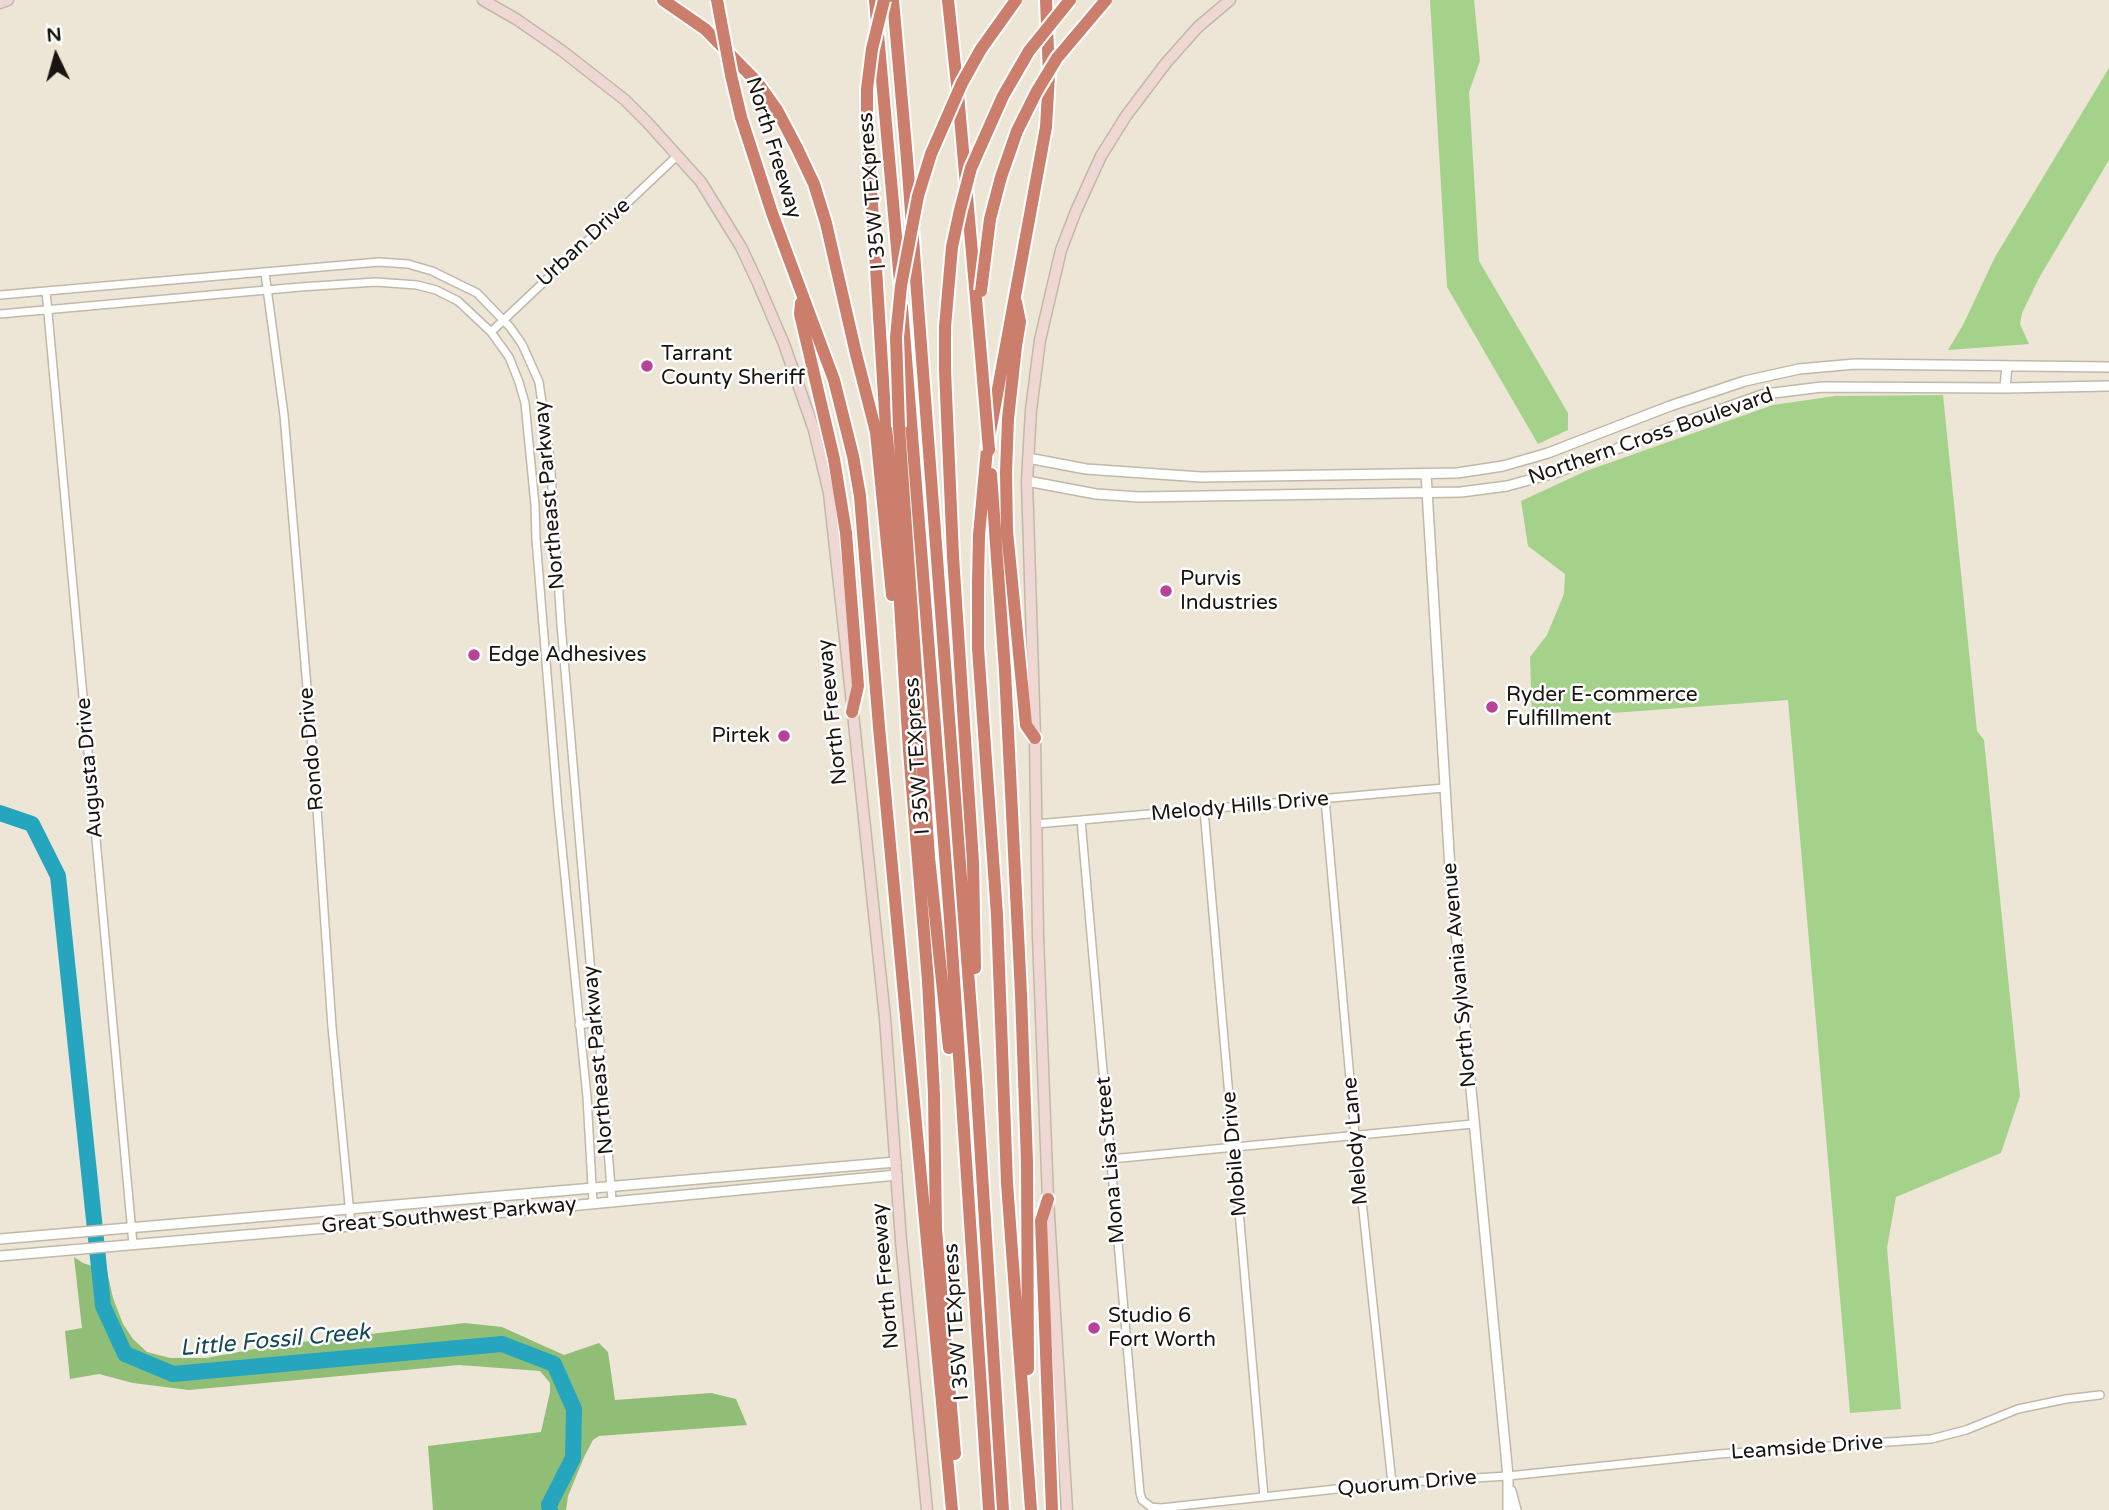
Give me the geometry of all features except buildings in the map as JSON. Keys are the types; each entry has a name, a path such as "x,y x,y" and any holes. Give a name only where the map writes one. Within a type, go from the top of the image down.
{"highway":[{"path":"663,0 705,29 757,82 777,110 814,184 826,223 876,432 896,635 903,656"},
{"name":"North Freeway","path":"717,0 730,75 741,117 772,213 834,380 860,496 952,1510"},
{"name":"I 35W TEXpress","path":"875,0 932,681 989,1510"},
{"path":"884,0 870,62 867,124 884,401 894,504 928,981 934,1095 936,1229 955,1459 948,1478"},
{"name":"I 35W TEXpress","path":"893,0 970,1010 1003,1510"},
{"path":"948,0 980,344 1005,671 1027,1162 1028,1373 1022,1392"},
{"path":"967,1196 960,1184 945,999 929,857 899,427 896,337 901,286 918,196 931,154 962,83 1016,0"},
{"path":"1031,1510 1007,1183 997,915 978,648 979,535 987,449 1046,127 1049,75 1046,0"},
{"path":"970,1010 975,983 973,862 953,556 944,327 947,289 957,223 971,168 1003,96 1029,51 1070,0"},
{"path":"980,344 981,291 990,219 1008,154 1027,108 1047,72 1068,43 1106,0"},
{"path":"801,292 800,314 834,458 846,533 858,686 852,712"},
{"path":"1015,295 1020,322 1008,419 1007,531 1026,725 1035,738"},
{"path":"1048,1199 1041,1221 1052,1510"}],"main road":[{"path":"0,3 8,0"},
{"name":"North Freeway","path":"483,0 561,50 625,100 701,182 741,247 784,344 808,411 828,493 852,712 885,1018 901,1241 928,1510"},
{"path":"1067,1510 1048,1199 1038,936 1027,481 1031,410 1040,340 1061,250 1101,156 1126,116 1166,63 1198,27 1230,0"}],"street":[{"name":"Urban Drive","path":"491,332 678,155"},
{"name":"Northeast Parkway","path":"0,295 379,262 408,264 432,271 477,293 522,344 539,382 550,458 554,536 612,1201"},
{"name":"Rondo Drive","path":"265,272 284,415 316,794 332,1027 351,1225"},
{"name":"Northeast Parkway","path":"0,314 376,282 417,285 436,290 458,301 491,332 509,357 524,403 536,505 536,539 587,1097 593,1203"},
{"name":"Augusta Drive","path":"46,291 129,1244"},
{"name":"Northern Cross Boulevard","path":"1028,458 1086,470 1128,473 1247,476 1457,473 1503,466 1548,453 1745,380 1799,369 1855,364 2109,367"},
{"path":"2005,388 2007,366"},
{"path":"1818,367 1822,387"},
{"name":"Northern Cross Boulevard","path":"1027,481 1096,494 1139,497 1461,492 1507,486 1558,472 1682,423 1765,394 1822,387 2109,386"},
{"name":"North Sylvania Avenue","path":"1426,474 1444,788 1473,1124 1508,1476 1508,1510"},
{"path":"1245,496 1247,476"},
{"path":"536,539 554,536"},
{"path":"551,712 569,711"},
{"name":"Melody Hills Drive","path":"1036,824 1444,788"},
{"name":"Melody Lane","path":"1325,799 1355,1135 1392,1483"},
{"name":"Mobile Drive","path":"1204,810 1264,1497"},
{"name":"Mona Lisa Street","path":"1081,820 1142,1500"},
{"path":"579,1025 598,1022"},
{"path":"1111,1159 1473,1124"},
{"name":"Great Southwest Parkway","path":"0,1239 896,1162"},
{"name":"Great Southwest Parkway","path":"0,1256 897,1175"},
{"name":"Leamside Drive","path":"1508,1476 1719,1454 1931,1439 1966,1430 2018,1409 2100,1395"},
{"name":"North Sylvania Avenue","path":"1508,1476 1516,1510"},
{"name":"Quorum Drive","path":"1142,1500 1151,1507 1161,1508 1392,1483 1508,1476"}],"green space":[{"path":"1430,0 1474,0 1480,61 1469,92 1479,261 1568,413 1568,430 1538,444 1447,287"},
{"path":"2109,68 2109,160 2039,278 2022,313 2020,324 2029,344 1948,350 1963,325 1995,257"},
{"path":"1943,395 1977,731 1984,740 2020,1096 2001,1153 1896,1197 1887,1248 1901,1409 1850,1413 1788,700 1532,719 1530,657 1547,635 1564,594 1565,574 1528,546 1521,501 1586,471 1773,405 1835,396"},
{"path":"74,1257 107,1271 113,1298 123,1324 133,1339 147,1352 170,1358 206,1358 276,1345 465,1323 502,1327 564,1355 599,1343 608,1352 615,1400 711,1393 736,1399 747,1425 599,1436 593,1440 585,1455 568,1496 566,1510 433,1510 428,1446 541,1432 550,1383 540,1371 459,1365 189,1390 133,1383 99,1374 70,1379 65,1331 82,1328"}],"waterway":[{"name":"Little Fossil Creek","path":"0,813 32,824 58,876 103,1306 125,1354 173,1374 502,1344 554,1364 574,1409 573,1458 549,1505 550,1510"}],"place":[{"name":"Tarrant County Sheriff","path":"647,366"},
{"name":"Purvis Industries","path":"1166,591"},
{"name":"Edge Adhesives","path":"474,655"},
{"name":"Ryder E-commerce Fulfillment","path":"1492,707"},
{"name":"Pirtek","path":"784,736"},
{"name":"Studio 6 Fort Worth","path":"1094,1328"}]}
